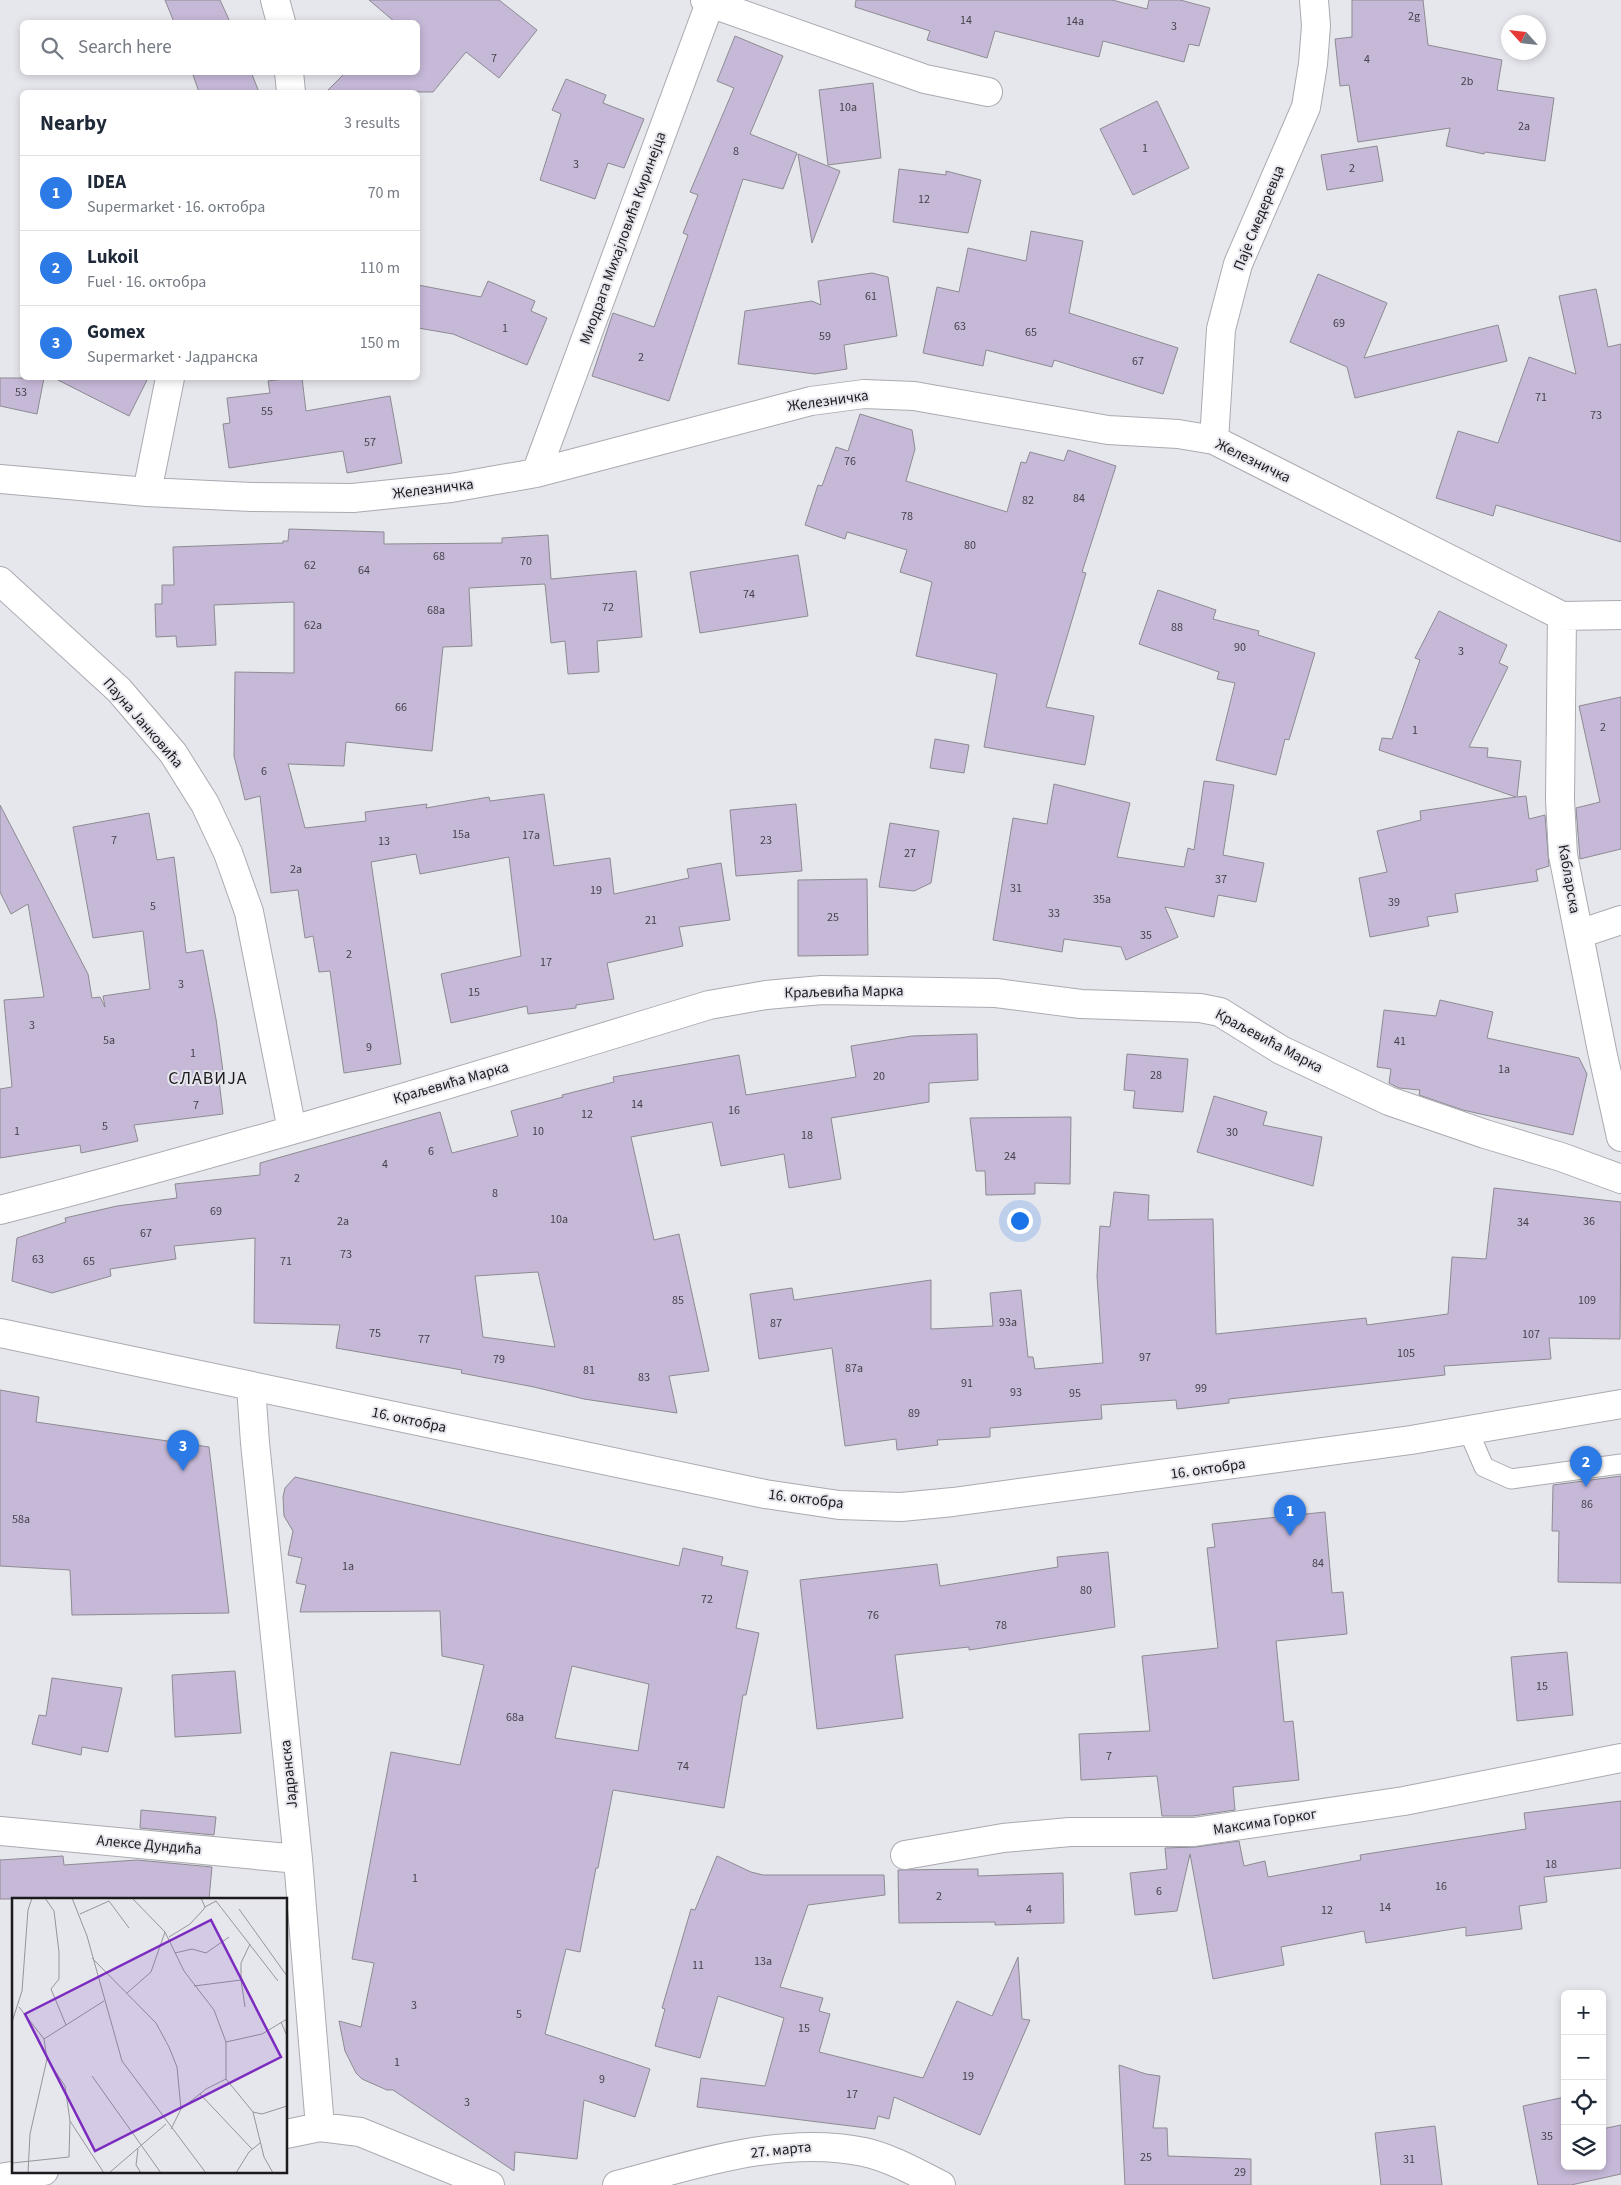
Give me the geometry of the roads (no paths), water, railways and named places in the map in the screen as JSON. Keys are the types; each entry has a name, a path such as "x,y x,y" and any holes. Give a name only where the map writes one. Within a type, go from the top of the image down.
{"street":[{"path":"276,0 281,20"},
{"name":"Паје Смедеревца","path":"1214,440 1221,329 1238,264 1306,107 1316,26 1314,0"},
{"name":"Миодрага Михајловића Киринејца","path":"536,473 708,1 926,78 988,92"},
{"path":"289,75 292,90"},
{"path":"148,492 170,380"},
{"name":"Железничка","path":"0,479 148,492 251,497 353,498 451,488 536,473 802,403 864,394 914,396 1108,430 1178,434 1214,440 1562,616 1621,615"},
{"name":"Пауна Јанковића","path":"0,581 118,690 173,754 205,804 228,853 249,912 292,1130"},
{"name":"Кабларска","path":"1562,616 1560,800 1563,855 1621,1137"},
{"path":"1578,934 1621,920"},
{"name":"Краљевића Марка","path":"0,1210 96,1186 292,1130 709,1005 766,995 822,990 996,993 1081,1004 1170,1006 1200,1008 1220,1012 1281,1050 1389,1101 1485,1134 1561,1157 1621,1179"},
{"name":"16. октобра","path":"0,1333 756,1492 839,1505 901,1507 1127,1480 1411,1440 1621,1404"},
{"name":"Јадранска","path":"250,1386 298,1859 320,2127"},
{"name":"Максима Горког","path":"905,1855 1003,1838 1070,1832 1194,1832 1404,1801 1621,1758"},
{"name":"Алексе Дундића","path":"0,1831 298,1859"},
{"path":"288,2134 320,2127 360,2132 490,2185"},
{"name":"27. марта","path":"617,2185 736,2156 793,2146 823,2146 866,2153 941,2185"},
{"path":"0,2178 38,2172"}],"lane":[{"path":"1468,1430 1484,1467 1511,1479 1621,1464"}],"place":[{"name":"Gomex","path":"183,1471"},
{"name":"Lukoil","path":"1586,1487"},
{"name":"IDEA","path":"1290,1536"}],"district":[{"name":"СЛАВИЈА","path":"208,1078"}]}
